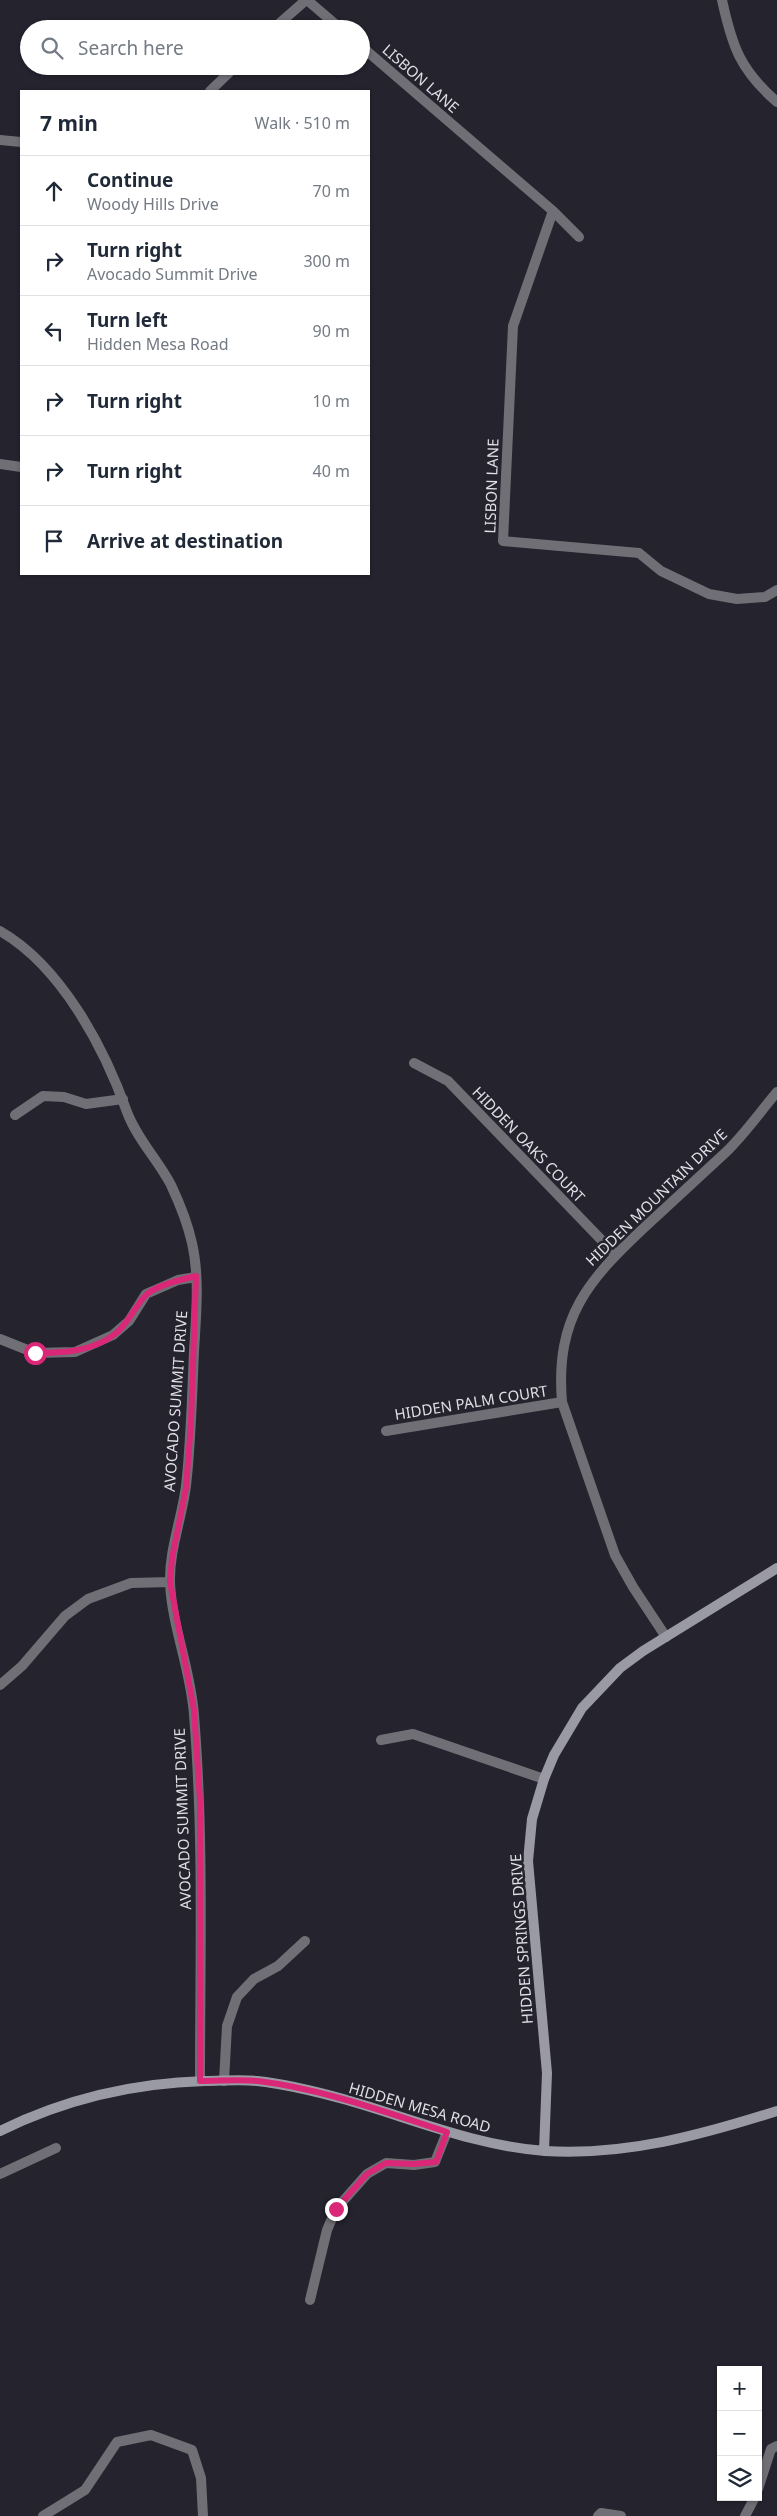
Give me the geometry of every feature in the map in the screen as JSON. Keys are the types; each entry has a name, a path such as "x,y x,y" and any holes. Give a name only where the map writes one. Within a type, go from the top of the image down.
{"street":[{"path":"284,20 306,0 330,20"},
{"path":"722,0 730,39 753,80 777,102"},
{"name":"LISBON LANE","path":"370,54 553,211 580,237"},
{"path":"211,90 227,75"},
{"path":"0,140 20,142"},
{"name":"LISBON LANE","path":"553,211 513,326 503,540 639,553 661,571 709,594 737,599 765,597 777,590"},
{"path":"0,464 20,467"},
{"name":"AVOCADO SUMMIT DRIVE","path":"0,930 17,941 42,962 86,1024 123,1099 129,1117 152,1158 171,1185 192,1243 197,1297 190,1441 186,1488 172,1558 170,1582 194,1710 200,1801 200,2081"},
{"name":"HIDDEN OAKS COURT","path":"414,1063 448,1081 616,1254"},
{"name":"HIDDEN MOUNTAIN DRIVE","path":"666,1636 633,1587 615,1555 562,1402 561,1360 571,1319 590,1284 616,1254 728,1150 777,1092"},
{"path":"15,1115 43,1096 64,1097 86,1104 123,1099"},
{"path":"0,1339 35,1353 75,1352 114,1335 129,1321 146,1294 178,1280 196,1276"},
{"name":"HIDDEN PALM COURT","path":"386,1431 562,1402"},
{"name":"HIDDEN SPRINGS DRIVE","path":"544,2150 547,2073 528,1861 532,1819 544,1779 567,1731 601,1687 628,1662 666,1636 777,1568"},
{"path":"0,1685 22,1666 65,1616 88,1599 131,1583 170,1582"},
{"path":"381,1740 413,1734 544,1779"},
{"path":"224,2080 227,2026 237,1997 254,1979 278,1966 305,1941"},
{"name":"HIDDEN MESA ROAD","path":"0,2131 48,2110 98,2094 145,2085 224,2080 255,2081 294,2087 348,2100 447,2132 511,2147 576,2152 640,2147 730,2126 777,2111"},
{"path":"310,2300 327,2230 336,2209 367,2174 386,2163 414,2164 436,2162 447,2132"},
{"path":"0,2174 56,2148"},
{"path":"43,2516 85,2490 117,2442 151,2435 192,2450 201,2478 203,2516"},
{"path":"762,2477 771,2449 777,2446"},
{"path":"745,2516 753,2501"},
{"path":"598,2516 601,2513 621,2516"}],"route":[{"path":"35,1353 75,1352 114,1335 129,1321 146,1294 178,1280 196,1276 197,1297 186,1488 172,1558 170,1582 194,1710 200,1801 200,2081 255,2081 294,2087 348,2100 447,2132 436,2162 414,2164 386,2163 367,2174 336,2209"}]}
